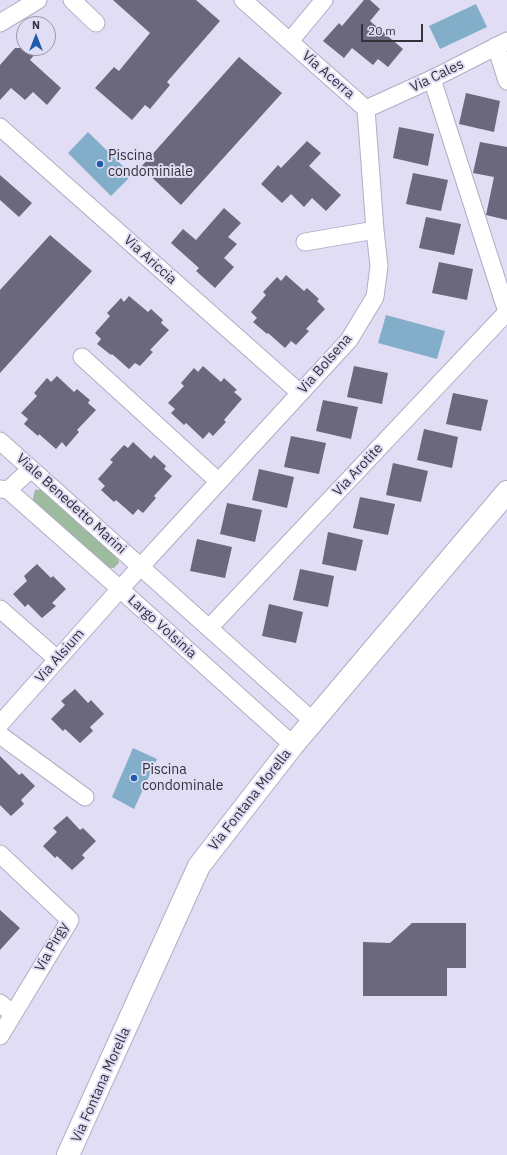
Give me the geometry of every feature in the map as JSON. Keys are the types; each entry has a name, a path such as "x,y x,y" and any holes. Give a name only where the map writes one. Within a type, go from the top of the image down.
{"street":[{"path":"0,23 38,0"},
{"path":"72,0 96,23"},
{"name":"Via Acerra","path":"243,0 366,109"},
{"name":"Via Acerra","path":"290,41 324,0"},
{"path":"501,44 507,81"},
{"name":"Via Cales","path":"366,109 432,79 501,44"},
{"path":"432,79 507,312"},
{"name":"Via Bolsena","path":"141,566 349,340 375,297 380,266 375,230 366,109"},
{"name":"Via Ariccia","path":"0,127 300,393"},
{"path":"305,242 375,230"},
{"name":"Via Arotite","path":"209,628 507,312"},
{"path":"82,357 218,481"},
{"name":"Viale Benedetto Marini","path":"0,441 141,566"},
{"path":"31,469 4,489 120,589"},
{"name":"Via Fontana Morella","path":"68,1155 199,866 293,745 507,492"},
{"path":"141,566 314,722"},
{"name":"Largo Volsinia","path":"141,566 120,589 293,745"},
{"name":"Via Alsium","path":"0,724 120,589"},
{"path":"0,609 57,659"},
{"path":"0,735 85,797"},
{"name":"Via Pirgy","path":"0,854 70,920 0,1036"},
{"path":"0,1003 13,1014"}],"green space":[{"path":"43,489 118,554 119,563 114,568 107,568 32,502 35,490"}],"water":[{"path":"476,4 487,27 440,49 429,26"},
{"name":"Piscina condominiale","path":"88,132 132,175 111,196 68,153"},
{"path":"386,315 445,331 437,359 378,343"},
{"name":"Piscina condominale","path":"133,748 157,759 134,809 112,797"}],"building":[{"path":"113,0 196,0 220,21 167,82 170,85 150,109 145,105 132,120 95,88 114,67 119,71 150,33"},
{"path":"364,0 370,0 380,9 370,21 403,49 388,67 378,59 373,65 352,48 344,58 323,41 339,23 342,26"},
{"path":"16,48 16,56 33,56 30,60 61,88 47,105 33,92 25,100 11,88 0,100 0,65"},
{"path":"239,57 282,93 181,205 141,167"},
{"path":"466,93 500,101 494,132 459,124"},
{"path":"399,127 434,134 428,166 393,158"},
{"path":"307,141 321,153 309,166 341,195 326,211 312,198 304,207 291,194 282,203 261,184 278,165 281,168"},
{"path":"480,142 507,147 507,220 486,215 494,177 473,173"},
{"path":"413,173 448,180 441,211 406,204"},
{"path":"0,175 32,203 19,217 0,200"},
{"path":"224,208 241,223 228,237 237,244 224,258 234,267 215,288 196,271 199,268 171,243 183,229 196,240"},
{"path":"426,217 461,224 454,255 419,248"},
{"path":"50,235 92,271 0,373 0,290"},
{"path":"439,262 473,269 467,300 432,293"},
{"path":"286,275 304,291 307,288 319,299 317,301 325,309 306,329 309,331 296,345 291,341 285,348 253,322 257,318 251,312 266,295 263,292 277,277 281,281"},
{"path":"129,296 148,312 151,309 163,320 161,323 169,330 150,350 153,352 140,366 135,363 129,369 112,354 111,355 97,344 101,339 95,333 110,316 107,313 121,298 124,302"},
{"path":"203,366 221,382 224,378 237,390 234,392 242,399 224,420 226,422 213,436 209,432 203,439 186,423 184,425 171,413 175,409 168,403 184,386 181,383 194,368 198,372"},
{"path":"354,366 388,373 382,404 347,397"},
{"path":"57,376 74,392 77,389 90,400 88,403 96,410 77,430 79,432 66,447 62,442 56,449 39,434 38,436 24,424 28,419 21,413 37,396 34,393 47,378 51,382"},
{"path":"453,393 488,400 481,431 446,424"},
{"path":"323,400 358,407 351,439 316,431"},
{"path":"424,429 458,437 452,468 417,460"},
{"path":"291,436 326,443 319,474 284,467"},
{"path":"133,442 151,459 154,455 166,466 164,469 172,476 154,496 156,498 143,513 138,509 133,515 116,500 114,502 101,490 105,486 98,479 113,462 110,460 124,445 128,448"},
{"path":"393,463 428,471 421,502 386,495"},
{"path":"259,469 294,477 287,508 252,500"},
{"path":"360,497 395,504 388,535 353,528"},
{"path":"227,503 262,510 255,542 220,534"},
{"path":"328,532 363,540 356,571 322,564"},
{"path":"197,539 232,547 225,578 190,571"},
{"path":"37,564 51,578 53,576 66,589 52,603 56,606 42,618 28,604 25,607 13,594 27,581 24,576"},
{"path":"300,569 334,576 328,607 293,600"},
{"path":"269,604 303,612 296,643 262,636"},
{"path":"75,689 88,703 91,700 104,714 90,727 93,731 80,743 65,729 63,731 51,719 65,705 61,701"},
{"path":"0,756 19,775 22,773 35,786 21,800 24,804 11,816 0,805"},
{"path":"67,816 80,830 83,828 96,841 82,855 85,858 72,870 57,856 55,858 43,846 57,832 53,828"},
{"path":"0,910 20,928 0,950"},
{"path":"412,923 466,923 466,968 447,968 447,996 363,996 363,942 390,943"}],"place":[{"name":"Piscina condominiale","path":"100,164"},
{"name":"Piscina condominale","path":"134,778"}]}
